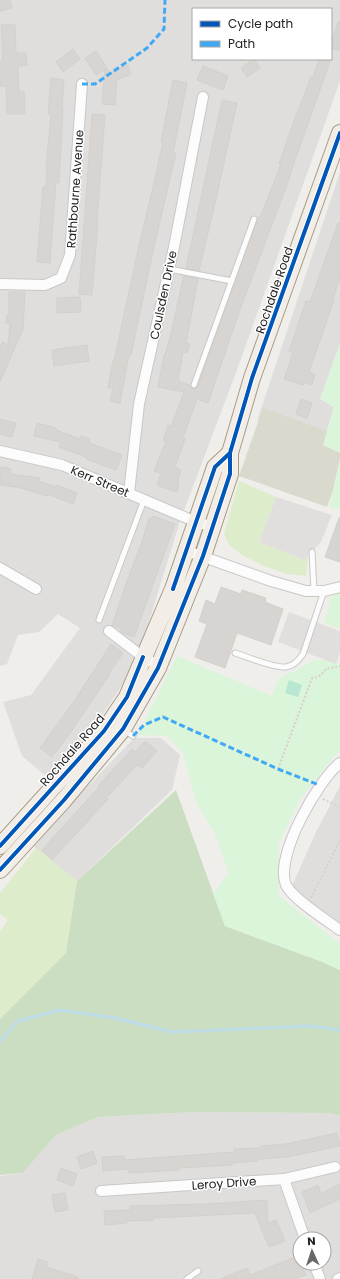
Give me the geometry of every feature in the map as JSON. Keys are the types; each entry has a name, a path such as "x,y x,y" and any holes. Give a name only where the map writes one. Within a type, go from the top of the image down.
{"main road":[{"name":"Rochdale Road","path":"0,870 128,733 159,666 203,556 230,474 230,453 252,378 340,134"},
{"name":"Rochdale Road","path":"0,846 57,781 104,731 127,697 173,589 215,466 230,453"}],"street":[{"name":"Rathbourne Avenue","path":"0,284 45,285 61,278 70,256 82,84"},
{"name":"Coulsden Drive","path":"129,493 139,404 169,269 204,97"},
{"name":"Kerr Street","path":"0,451 62,465 212,527"},
{"path":"187,551 271,582 306,591 340,588"},
{"path":"0,568 36,589"},
{"path":"108,631 143,657 159,666"},
{"path":"340,763 334,767 314,794 292,838 284,868 286,884 289,889 307,906 340,930"},
{"name":"Leroy Drive","path":"101,1191 284,1179 335,1167"},
{"path":"284,1179 302,1231"}],"lane":[{"path":"194,385 254,220"},
{"path":"169,269 232,281"},
{"path":"99,620 144,500"},
{"path":"235,653 274,666 287,667 297,662 303,654 319,591 312,552"},
{"path":"187,1279 198,1271"}],"path":[{"path":"278,770 312,678 318,678 326,669 340,666"},
{"path":"314,794 340,807"},
{"path":"307,906 340,840"}],"shaded area":[{"path":"0,0 340,0 340,81 237,370 180,521 136,664 92,731 47,777 22,756 3,702 31,695 80,628 58,614 39,632 18,635 7,664 0,666"},
{"path":"340,172 340,344 320,399 334,407 322,447 257,421"},
{"path":"263,408 340,436 340,471 327,507 239,476"},
{"path":"276,497 332,515 321,542 304,560 259,542"},
{"path":"289,612 340,631 340,653 336,664 278,642"},
{"path":"134,738 161,738 180,755 172,790 77,881 32,845"},
{"path":"340,786 340,934 288,895 316,832"},
{"path":"194,1112 330,1113 340,1116 340,1279 0,1279 0,1176 23,1173 56,1135 98,1117"}],"green space":[{"path":"340,344 340,453 323,445 334,407 320,399"},
{"path":"340,458 340,510 329,508"},
{"path":"239,481 276,497 259,542 304,560 308,556 306,576 287,574 264,566 242,555 229,545 224,534"},
{"path":"340,590 340,629 324,623 333,591"},
{"path":"177,656 272,696 279,678 314,660 340,662 340,752 334,756 299,801 279,843 279,896 340,944 340,970 320,961 225,926 213,893 229,873 214,832 196,802 183,753 167,736 138,735"},
{"path":"289,680 302,685 298,697 285,693"},
{"path":"176,790 225,926 320,961 340,970 340,1116 330,1113 194,1112 98,1117 56,1135 23,1173 0,1175 0,1019 66,953 77,881"},
{"path":"36,848 77,881 66,953 0,1019 0,932 8,920 0,914 0,893"}],"building":[{"path":"0,0 10,0 12,8 0,11"},
{"path":"338,22 340,22 340,51 332,48 332,41"},
{"path":"1,25 15,25 16,53 26,53 27,65 18,66 19,92 24,92 25,114 7,114 6,86 0,86 0,61 3,61"},
{"path":"73,49 80,59 63,72 56,62"},
{"path":"96,51 110,73 128,65 131,74 117,80 115,105 102,104 105,69 96,75 85,58"},
{"path":"255,60 260,68 247,77 241,68"},
{"path":"319,60 331,60 291,174 238,315 208,403 197,399 183,438 185,439 175,467 181,470 177,483 179,483 177,492 157,485 161,473 154,471 166,441 163,440 168,425 171,427 184,392 158,387 164,355 171,334 184,276 198,279 186,343 190,344 187,353 183,352 178,381 190,385 191,388 194,389 198,386 258,217 260,218 281,164 279,164 290,132 311,77 313,77"},
{"path":"203,66 228,76 223,90 197,80"},
{"path":"51,78 64,80 59,183 56,182 50,263 37,262 43,187 46,187 46,168 51,115 48,114"},
{"path":"173,80 187,83 173,153 176,153 131,355 129,354 120,403 110,401 113,388 108,388 163,142 161,142"},
{"path":"222,100 237,103 199,271 186,268"},
{"path":"92,114 105,115 92,295 79,294"},
{"path":"338,223 340,223 340,277 333,299 334,300 309,372 315,374 312,385 304,382 303,385 284,379 293,353 289,351 306,301 310,302"},
{"path":"9,292 25,292 23,329 0,382 0,348 2,342 8,345 10,324 6,323 7,315 9,315"},
{"path":"80,297 81,312 57,313 57,298"},
{"path":"87,345 89,361 54,366 52,350"},
{"path":"301,399 312,403 307,418 296,414"},
{"path":"0,419 16,423 12,437 0,434"},
{"path":"37,423 56,428 56,430 80,439 81,436 90,439 89,443 122,455 116,470 59,447 61,442 34,436"},
{"path":"1,467 11,469 10,474 40,478 39,481 56,487 57,485 77,493 73,504 48,494 47,496 21,488 0,485"},
{"path":"153,516 175,524 134,637 122,633 120,631 122,629 112,625 141,545 149,518 151,519"},
{"path":"340,518 340,562 325,557"},
{"path":"221,587 241,594 242,590 266,598 265,602 283,609 271,645 237,633 225,668 195,657 207,624 199,621 206,600 215,604"},
{"path":"111,644 123,653 70,733 52,757 40,748 73,703"},
{"path":"145,741 157,751 142,768 137,765 52,860 42,850 132,749 135,752"},
{"path":"337,1133 340,1146 287,1157 258,1159 258,1161 232,1163 232,1165 179,1168 179,1170 129,1173 128,1169 103,1171 102,1157 124,1156 125,1160 235,1152 234,1149 261,1148 261,1146 286,1144"},
{"path":"93,1151 97,1163 81,1169 77,1157"},
{"path":"61,1168 77,1174 73,1186 57,1180"},
{"path":"340,1184 340,1199 310,1213 302,1192 318,1185 321,1194"},
{"path":"65,1193 68,1210 55,1212 52,1195"},
{"path":"267,1200 268,1223 276,1220 285,1241 269,1247 255,1213 154,1218 154,1220 127,1221 127,1223 105,1225 104,1211 131,1210 130,1206 206,1204"},
{"path":"292,1258 292,1271 304,1271 306,1275 296,1279 221,1279 247,1268 250,1275"},
{"path":"38,1259 47,1262 46,1267 78,1277 78,1279 32,1279"}],"waterway":[{"path":"0,1041 18,1021 60,1010 115,1018 172,1032 310,1026 340,1030"}],"marked path":[{"path":"82,84 95,84 147,48 164,29 165,0"},
{"path":"133,736 144,725 163,717 278,769 319,785"}],"cycle path":[{"path":"0,870 64,800 123,729 158,668 203,556 230,474 230,453 252,378 340,133"},
{"path":"173,589 215,467 230,453"},
{"path":"0,846 104,731 127,697 143,657"}]}
